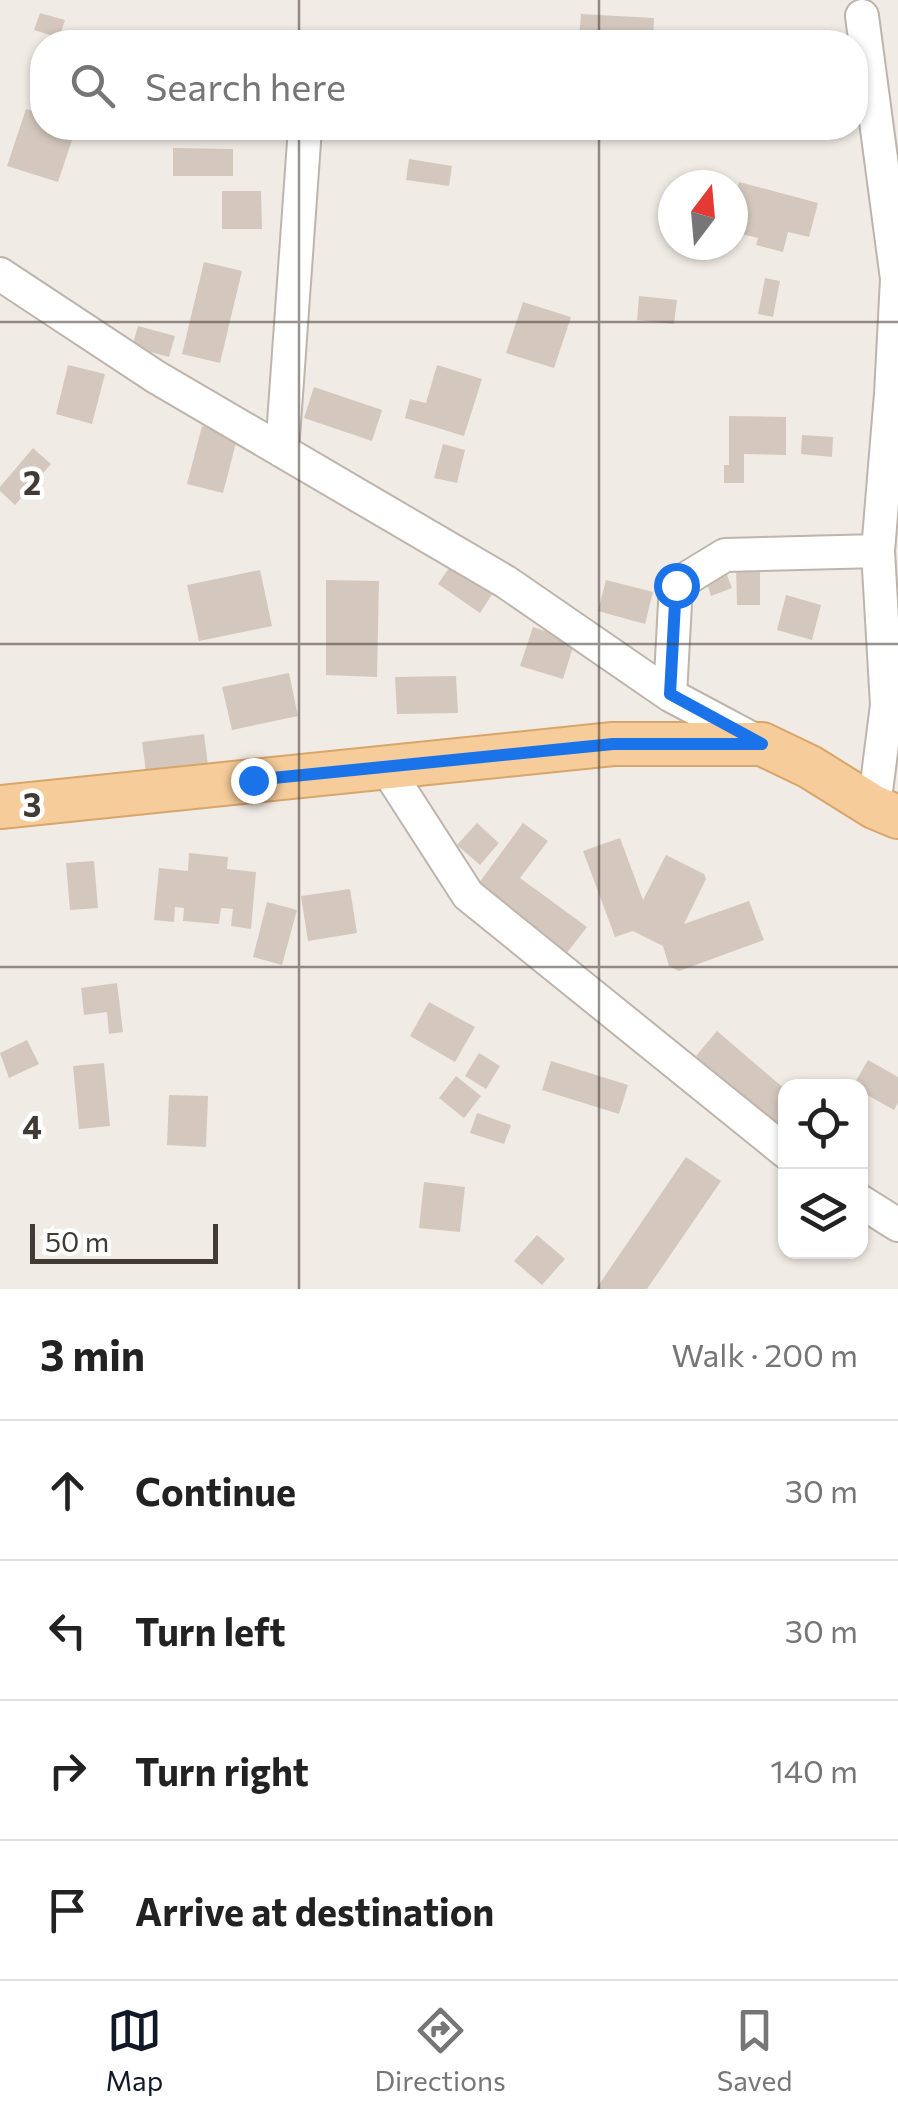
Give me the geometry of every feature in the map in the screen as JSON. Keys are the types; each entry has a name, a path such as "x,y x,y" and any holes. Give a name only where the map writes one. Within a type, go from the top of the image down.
{"main road":[{"path":"0,807 613,744 762,744 886,812"}],"street":[{"path":"862,16 864,30"},
{"path":"868,61 897,279 892,394 878,550 887,705 886,812"},
{"path":"282,451 304,140"},
{"path":"0,274 156,377 506,582 670,694 762,744"},
{"path":"670,694 676,585 725,555 878,550"},
{"path":"385,766 468,895 778,1146"},
{"path":"868,1206 898,1225"}],"building":[{"path":"40,13 65,20 62,30 34,30"},
{"path":"581,14 654,18 654,30 580,30"},
{"path":"26,109 30,110 30,140 72,140 58,182 7,166"},
{"path":"173,148 233,149 233,176 173,176"},
{"path":"409,159 452,166 449,186 406,180"},
{"path":"748,184 818,203 809,237 788,232 783,252 756,245 758,238 748,236"},
{"path":"222,191 261,191 262,229 222,229"},
{"path":"204,262 242,271 220,363 182,354"},
{"path":"765,278 780,281 773,317 758,314"},
{"path":"639,296 677,300 674,324 637,320"},
{"path":"523,302 571,317 554,368 506,353"},
{"path":"138,326 175,336 169,357 132,347"},
{"path":"68,365 105,374 92,424 56,414"},
{"path":"437,365 482,379 464,436 405,418 410,399 426,403"},
{"path":"314,387 382,410 372,441 304,418"},
{"path":"729,416 786,417 786,455 744,454 744,483 724,483 724,465 729,465"},
{"path":"202,426 238,435 223,493 187,484"},
{"path":"802,435 833,437 832,457 801,454"},
{"path":"443,444 465,450 457,483 434,478"},
{"path":"33,448 51,464 15,505 0,487"},
{"path":"451,565 493,593 480,613 438,584"},
{"path":"736,567 760,567 760,605 737,605"},
{"path":"260,570 272,626 199,641 187,585"},
{"path":"725,570 732,588 711,596 705,577"},
{"path":"326,580 379,581 377,677 326,675"},
{"path":"606,580 653,592 645,624 598,611"},
{"path":"786,595 821,605 812,640 777,630"},
{"path":"533,627 575,641 563,679 520,666"},
{"path":"289,673 298,716 232,730 222,687"},
{"path":"456,676 458,713 397,714 395,677"},
{"path":"204,734 208,765 146,772 142,742"},
{"path":"477,823 499,843 480,865 457,845"},
{"path":"523,823 548,841 520,878 587,927 566,954 476,887"},
{"path":"620,838 643,900 666,855 704,874 706,879 684,924 749,901 764,940 679,971 669,966 663,946 633,931 615,937 583,851"},
{"path":"189,853 228,857 227,869 256,872 251,929 231,926 233,909 221,908 219,924 183,921 184,908 175,907 174,922 154,920 159,868 188,871"},
{"path":"94,861 98,908 70,910 66,863"},
{"path":"350,889 357,933 308,941 301,896"},
{"path":"267,902 297,910 282,965 253,957"},
{"path":"117,983 123,1032 109,1034 107,1012 84,1015 81,988"},
{"path":"429,1002 475,1027 455,1062 410,1036"},
{"path":"717,1031 778,1083 778,1126 696,1056"},
{"path":"27,1040 39,1064 9,1078 0,1053"},
{"path":"479,1053 500,1066 486,1089 465,1076"},
{"path":"868,1060 898,1077 898,1103 894,1110 868,1095 868,1079 857,1079"},
{"path":"551,1061 628,1085 619,1114 542,1090"},
{"path":"104,1063 110,1126 79,1129 73,1066"},
{"path":"456,1076 481,1096 464,1118 439,1098"},
{"path":"169,1095 208,1096 206,1147 167,1145"},
{"path":"477,1113 511,1125 504,1144 470,1133"},
{"path":"686,1157 721,1181 647,1289 596,1289"},
{"path":"424,1182 465,1187 460,1232 419,1228"},
{"path":"537,1235 565,1259 542,1285 514,1261"}],"route":[{"path":"253,780 613,744 762,744 670,694 676,585"}]}
